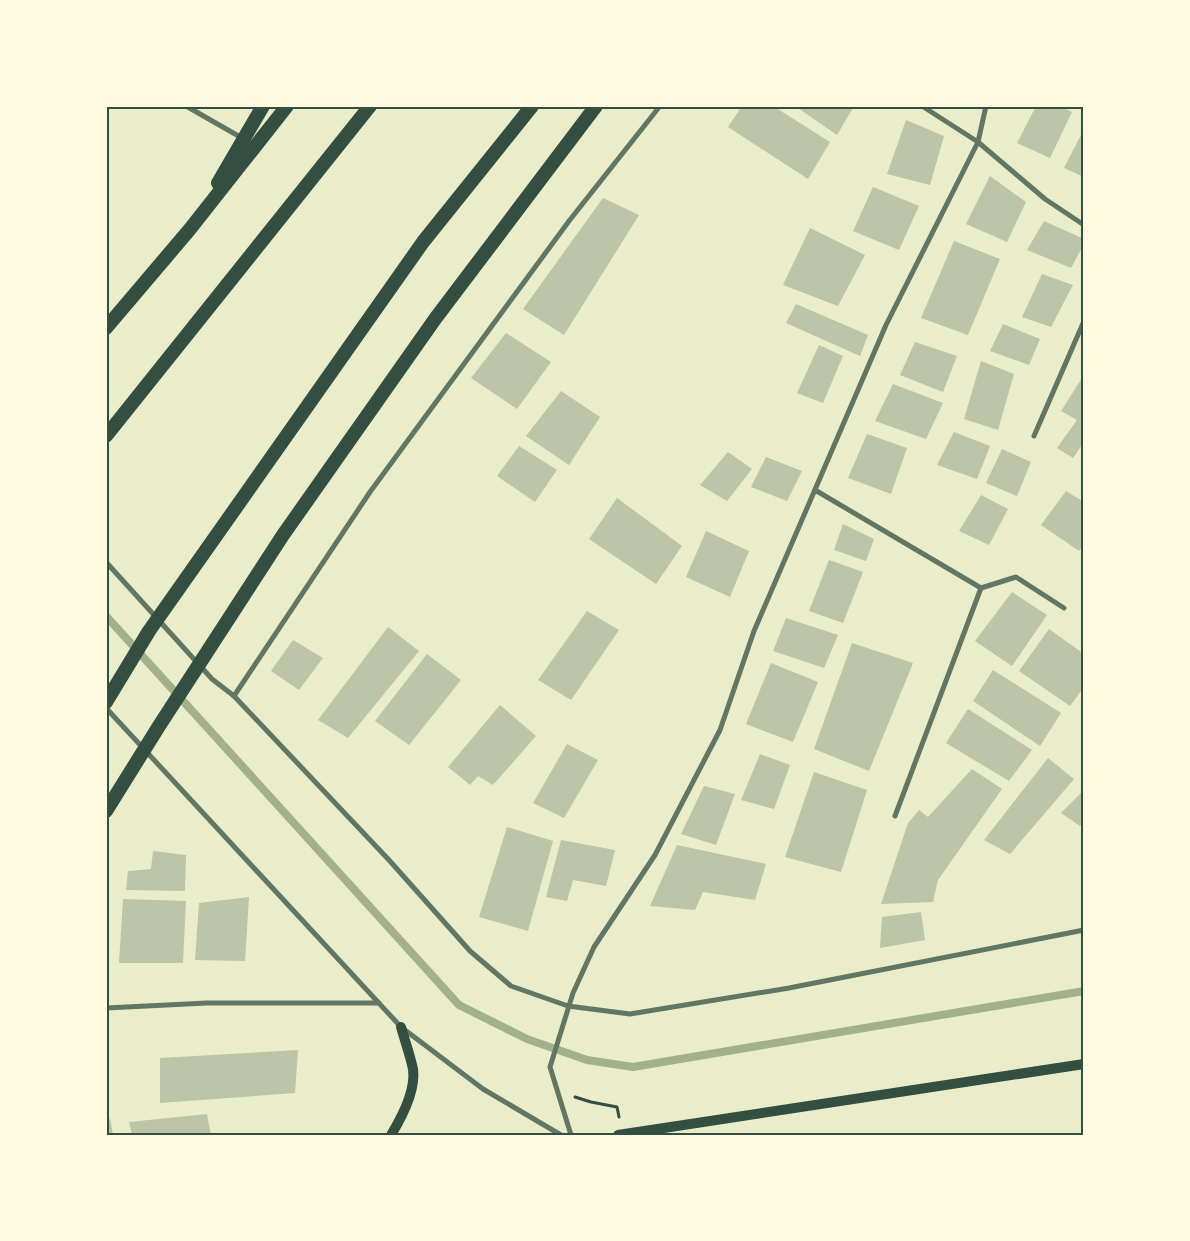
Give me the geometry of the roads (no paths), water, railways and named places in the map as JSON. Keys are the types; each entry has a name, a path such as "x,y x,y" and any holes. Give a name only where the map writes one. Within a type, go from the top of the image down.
{"highway":[{"path":"190,229 263,106"},
{"path":"106,328 190,229 287,106"},
{"path":"106,436 370,106"},
{"path":"106,702 149,631 423,242 532,106"},
{"path":"106,811 283,535 436,319 596,106"}],"main road":[{"path":"391,1135 401,1119 410,1096 413,1071 401,1028"},
{"path":"618,1135 1084,1064"}],"street":[{"path":"186,106 243,139"},
{"path":"234,696 370,492 569,221 660,106"},
{"path":"922,106 978,142 1045,199 1084,225"},
{"path":"571,1135 550,1067 568,1006 594,947 655,855 720,730 754,631 886,325 978,142 986,106"},
{"path":"1034,436 1084,321"},
{"path":"815,490 980,588 1016,576 1064,608"},
{"path":"106,562 212,679 234,696 389,860 470,951 511,986 568,1006 630,1014 789,988 1084,930"},
{"path":"895,816 980,588"},
{"path":"106,708 401,1028 483,1089 561,1135"},
{"path":"106,1008 207,1003 379,1003"}],"waterway":[{"path":"106,616 459,1005 527,1039 587,1060 633,1067 1084,991"}]}
